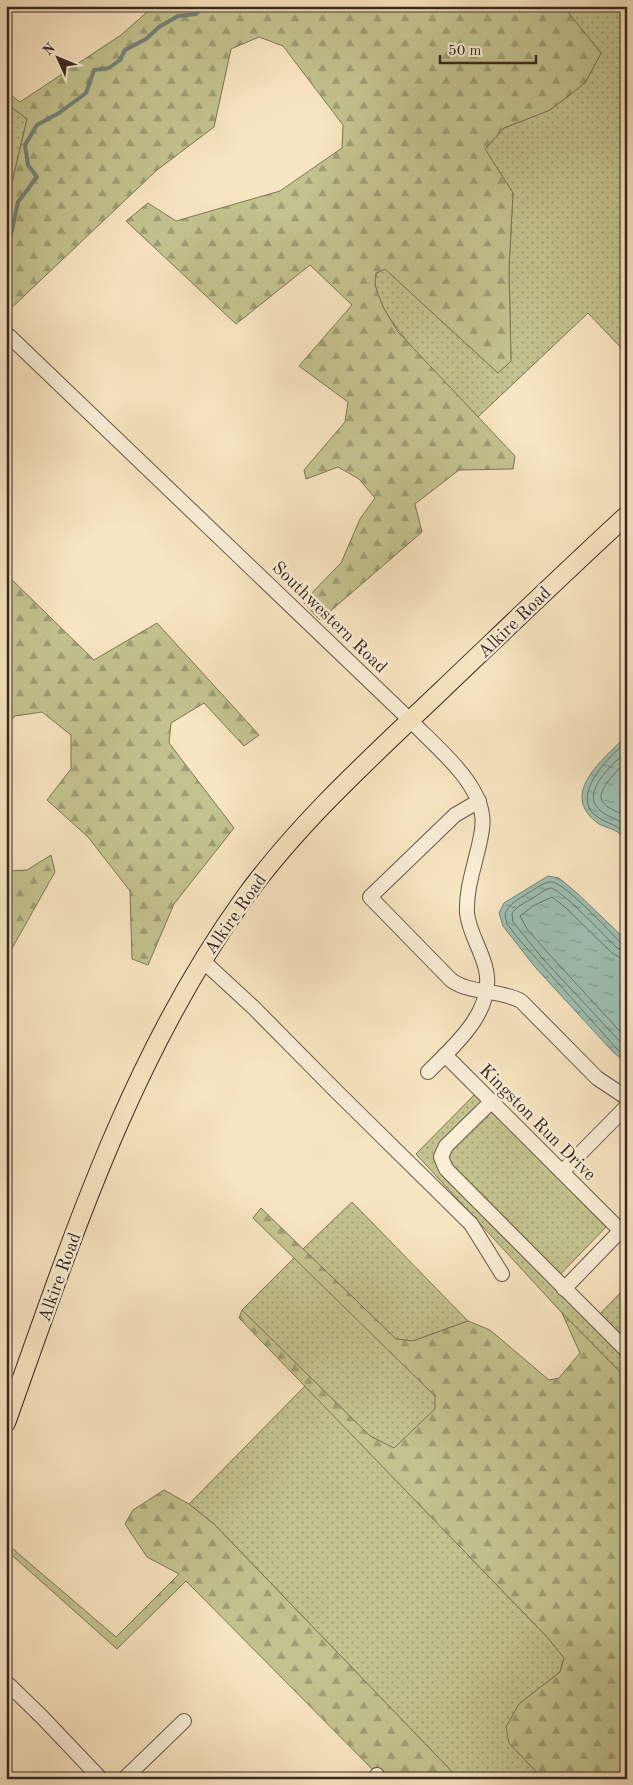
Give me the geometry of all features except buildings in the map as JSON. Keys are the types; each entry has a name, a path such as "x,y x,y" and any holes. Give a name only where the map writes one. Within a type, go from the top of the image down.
{"main road":[{"name":"Alkire Road","path":"6,1423 67,1252 121,1115 164,1027 202,960 244,899 284,847 410,720 627,515"}],"street":[{"name":"Southwestern Road","path":"6,333 410,720 470,784 479,801 483,818 482,832 467,898 467,913 470,929 486,969 487,978 482,1006 475,1021 428,1072"},
{"path":"479,801 455,815 370,897 451,980 466,988 513,996 521,1001 598,1078 627,1098"},
{"path":"202,960 253,1007 336,1092 471,1224 502,1274"},
{"name":"Kingston Run Drive","path":"445,1055 562,1172 625,1231"},
{"path":"491,1102 446,1146 440,1157 446,1170 627,1351"},
{"path":"562,1172 627,1106"},
{"path":"564,1290 625,1231"},
{"path":"6,1682 101,1779"},
{"path":"124,1779 184,1721"}],"green space":[{"path":"154,6 563,6 601,53 585,83 550,110 504,128 485,149 513,193 509,268 511,361 498,373 385,269 376,273 375,285 383,307 398,332 515,456 513,469 459,470 415,504 422,532 320,620 303,602 341,563 360,519 375,498 359,479 338,467 306,479 304,470 345,422 348,402 299,366 352,305 310,265 236,324 126,221 148,203 176,221 280,191 342,148 343,125 283,46 259,37 231,49 214,127 157,170 6,313 6,208 27,119 6,103 6,91 20,102 121,35"},
{"path":"563,6 627,6 627,354 588,313 478,417 402,335 379,299 375,284 376,273 385,269 498,373 511,361 509,268 513,193 485,149 504,128 550,110 585,83 601,53"},
{"path":"6,103 27,119 6,207"},
{"path":"6,574 94,660 157,623 259,735 244,746 204,703 171,723 169,743 234,828 174,904 148,965 132,959 130,891 88,837 47,800 71,769 71,735 42,712 15,716 6,726"},
{"path":"51,855 55,872 6,959 6,871 27,870"},
{"path":"475,1094 607,1226 551,1284 591,1323 627,1286 627,1379 562,1313 416,1154"},
{"path":"352,1202 468,1321 413,1341 396,1339 303,1249"},
{"path":"261,1208 396,1339 413,1341 468,1321 490,1330 549,1380 559,1378 580,1353 562,1313 627,1379 627,1779 543,1779 509,1743 506,1727 519,1704 560,1672 564,1658 548,1638 239,1318 242,1310 370,1436 394,1448 435,1409 435,1396 253,1218"},
{"path":"294,1258 436,1396 435,1409 394,1449 370,1436 242,1310"},
{"path":"305,1386 548,1638 564,1658 560,1672 519,1704 509,1743 543,1779 459,1779 214,1524 189,1504"},
{"path":"164,1490 189,1504 214,1524 459,1779 382,1779 186,1581 117,1649 6,1550 6,1543 116,1637 179,1574 147,1557 125,1524 133,1510"}],"water":[{"path":"627,738 627,882 623,872 625,849 622,837 615,830 599,824 588,813 582,802 587,780 594,769 622,740"},
{"path":"548,876 559,878 627,941 627,1063 614,1053 535,967 503,926 499,913 504,903"}],"waterway":[{"path":"6,259 18,202 37,177 28,165 25,145 37,125 59,113 86,93 94,70 109,68 120,60 125,50 146,39 159,27 178,16 196,14 201,9 201,6"}]}
